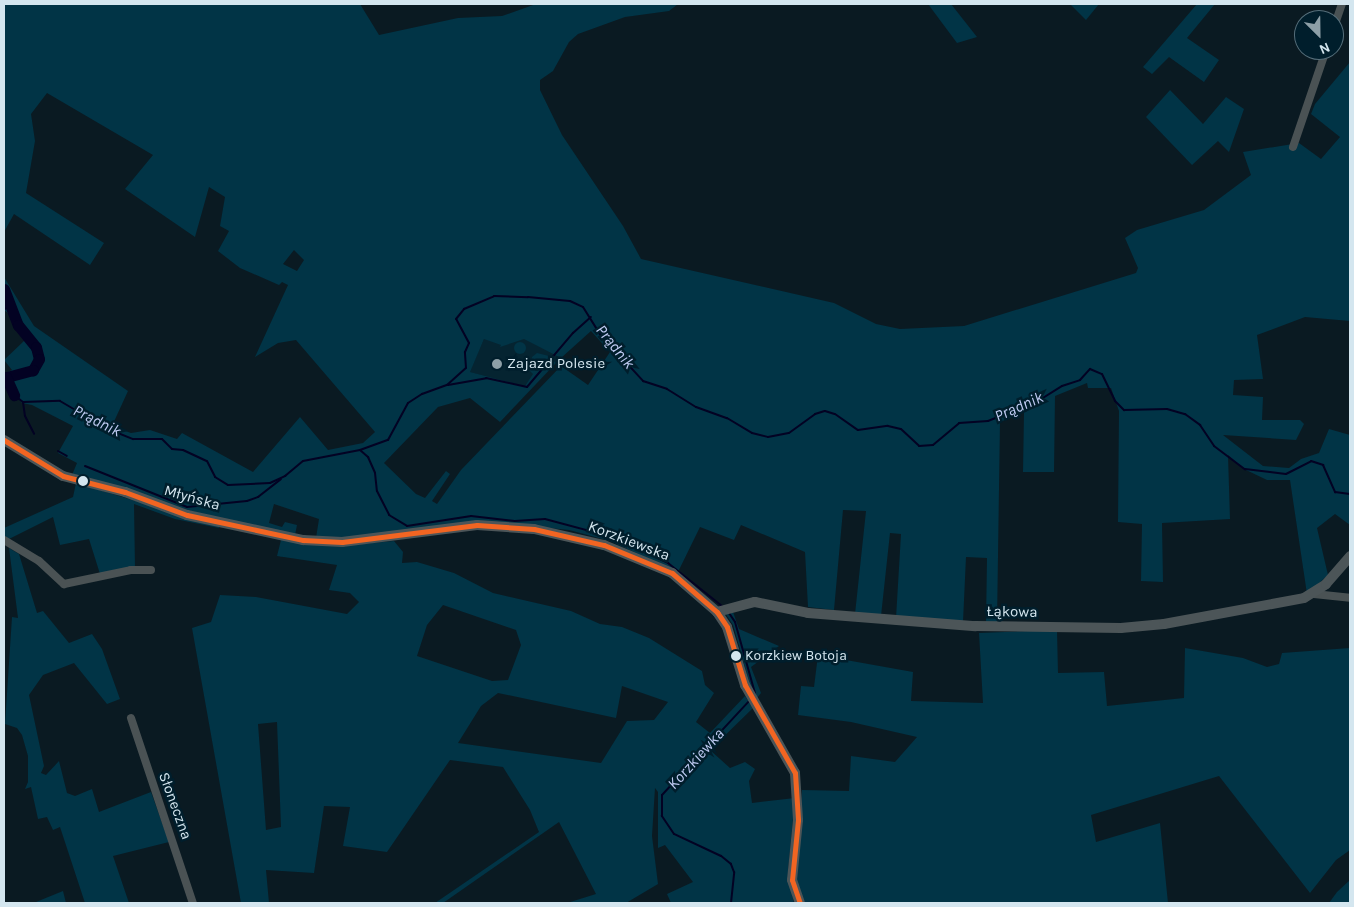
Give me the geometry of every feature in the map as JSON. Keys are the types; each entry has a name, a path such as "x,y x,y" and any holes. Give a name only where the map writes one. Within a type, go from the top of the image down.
{"street":[{"path":"1293,147 1323,60"},
{"name":"Młyńska","path":"4,440 63,476 125,492 187,514 303,540 342,542 384,539"},
{"name":"Korzkiewska","path":"384,539 477,525 574,536 622,551 672,573 717,612 732,638 745,685 795,773 798,820 792,872 793,890 800,903"},
{"path":"4,540 39,561 64,584 131,570 151,570"},
{"path":"1310,595 1350,556"},
{"path":"1310,595 1350,598"},
{"name":"Łąkowa","path":"717,612 755,602 808,613 956,625 1121,628 1197,619 1310,595"},
{"name":"Słoneczna","path":"131,718 192,903"}],"shaded area":[{"path":"4,4 360,4 379,35 458,18 502,16 536,4 678,4 669,11 625,17 578,34 569,42 553,71 540,80 540,90 562,135 623,226 641,259 834,303 876,324 900,329 964,326 1136,273 1138,268 1125,238 1137,230 1204,210 1251,175 1243,152 1299,143 1321,159 1340,137 1311,114 1315,104 1350,62 1350,321 1305,317 1257,335 1263,379 1234,380 1233,395 1263,397 1262,420 1300,420 1304,424 1296,440 1223,435 1263,466 1289,468 1301,459 1319,453 1329,429 1350,435 1350,525 1335,514 1317,528 1328,575 1307,594 1290,480 1267,480 1244,469 1228,455 1230,519 1162,523 1163,582 1141,581 1142,524 1118,522 1119,411 1111,388 1088,388 1087,383 1055,396 1054,472 1023,472 1024,412 1000,422 997,623 986,623 987,558 966,557 963,622 896,618 901,534 890,533 881,616 855,614 866,511 843,510 834,610 808,607 805,552 741,525 734,540 700,527 678,572 610,541 569,530 488,522 343,541 316,538 319,519 274,504 269,523 282,527 285,522 297,525 295,535 174,507 72,475 77,463 58,453 73,426 32,405 22,403 4,382 4,374 12,370 4,360 25,340 13,317 4,310 4,277 34,326 128,391 112,426 131,433 150,430 177,439 182,433 253,472 300,417 328,450 363,443 375,432 296,340 278,343 255,357 288,285 282,282 279,285 240,268 218,251 229,231 220,226 225,197 209,187 195,237 125,189 153,155 47,93 31,114 35,141 26,193 104,243 90,265 14,214 4,232","holes":["294,250 304,260 297,271 283,264","591,331 610,352 588,385 561,366 461,470 437,504 432,501 450,474 446,471 425,498 416,494 384,463 438,407 470,398 500,422 556,363 549,356 537,353 532,357 529,370 533,374 525,386 470,372 484,339 501,345 500,347 524,339 561,358"]},
{"path":"928,4 951,4 977,37 957,43"},
{"path":"1070,4 1099,4 1086,20"},
{"path":"1197,4 1215,4 1187,38 1219,60 1204,82 1169,57 1152,74 1143,67"},
{"path":"1170,90 1203,124 1226,97 1244,109 1229,152 1218,141 1192,165 1146,117"},
{"path":"513,311 561,358 556,363 549,356 525,386 469,372 488,330"},
{"path":"520,342 526,348 520,354 514,348"},
{"path":"76,483 219,526 219,528 175,519 134,504 135,568 100,574 89,539 60,545 53,517 7,540 4,537 4,528 73,497"},
{"path":"281,540 340,546 394,541 403,552 402,563 417,562 454,573 493,593 571,611 600,624 622,627 649,638 702,671 705,685 714,693 696,722 710,733 745,696 753,708 710,750 730,768 745,762 755,769 749,781 752,803 795,798 788,871 794,903 671,903 667,894 693,882 665,845 658,848 658,792 655,788 652,836 658,884 626,903 567,903 596,894 559,822 443,903 435,903 539,832 530,810 503,767 450,760 387,852 343,846 350,807 324,806 314,873 266,870 269,903 241,903 192,628 211,622 220,595 256,597 347,614 359,602 350,593 329,590 337,565 277,556","holes":["443,605 516,630 521,645 508,680 492,681 417,656 427,625","622,686 668,702 654,720 627,721 601,763 458,743 481,706 498,693 616,718","277,722 281,827 266,830 258,724"]},
{"path":"9,548 19,554 37,613 43,611 69,643 92,634 102,649 120,699 107,704 74,663 43,675 29,695 44,766 41,773 46,775 59,761 67,793 75,796 92,789 99,812 151,792 169,842 113,856 129,903 85,903 60,827 53,830 47,817 38,819 31,787 25,789 28,782 28,756 22,735 17,728 5,724 12,617 18,618"},
{"path":"732,609 739,629 779,646 751,667 761,693 757,698 750,685 733,625 725,613"},
{"path":"1057,630 1058,673 1104,672 1107,706 1184,698 1185,648 1243,658 1267,667 1279,664 1282,653 1350,648 1350,850 1336,860 1310,893 1219,776 1091,815 1096,842 1160,823 1168,903 805,903 797,886 802,790 849,791 851,756 895,762 917,737 851,722 798,715 801,686 814,687 818,655 913,672 911,701 983,703 979,633"},
{"path":"1350,880 1350,903 1329,903 1337,892"},
{"path":"63,891 66,903 36,902"}],"waterway":[{"name":"Prądnik","path":"4,289 18,325 36,347 39,359 33,370 6,377 14,395"},
{"name":"Prądnik","path":"14,395 23,402 60,401 108,429 133,439 162,439 172,449 183,450 207,461 215,477 228,485 270,483 285,476 303,461 360,450 388,440 408,403 422,394 447,385 466,368 465,352 469,343 456,319 464,309 494,296 528,297 570,301 583,307 600,334 643,381 667,389 696,407 727,418 752,433 768,437 789,433 815,414 825,411 835,414 858,430 888,426 901,429 919,446 933,445 959,423 988,421 1038,401 1062,386 1080,380 1090,369 1102,374 1115,401 1124,410 1167,409 1185,414 1200,425 1214,446 1245,469 1286,474 1311,461 1323,465 1335,492 1350,494"},
{"name":"Prądnik","path":"4,310 10,303"},
{"path":"448,385 486,378 527,387 573,333 591,317"},
{"path":"23,402 25,416 34,434"},
{"name":"Korzkiewka","path":"360,450 368,457 375,473 377,491 389,515 407,526 471,516 515,521 545,519 616,538 668,563 722,606"},
{"path":"58,451 67,456"},
{"path":"85,466 187,507 247,501 258,497 281,479"},
{"name":"Korzkiewka","path":"729,613 735,622 755,693"},
{"name":"Korzkiewka","path":"731,903 734,872 731,864 721,856 674,834 662,816 662,795 748,702"}],"transit line":[{"path":"4,440 63,476 125,492 187,515 303,540 342,542 477,525 534,529 604,545 672,573 717,612 727,627 745,685 795,773 798,820 792,880 800,903"}],"place":[{"name":"Zajazd Polesie","path":"497,364"},
{"name":"Korzkiew Botoja","path":"736,656"}]}
